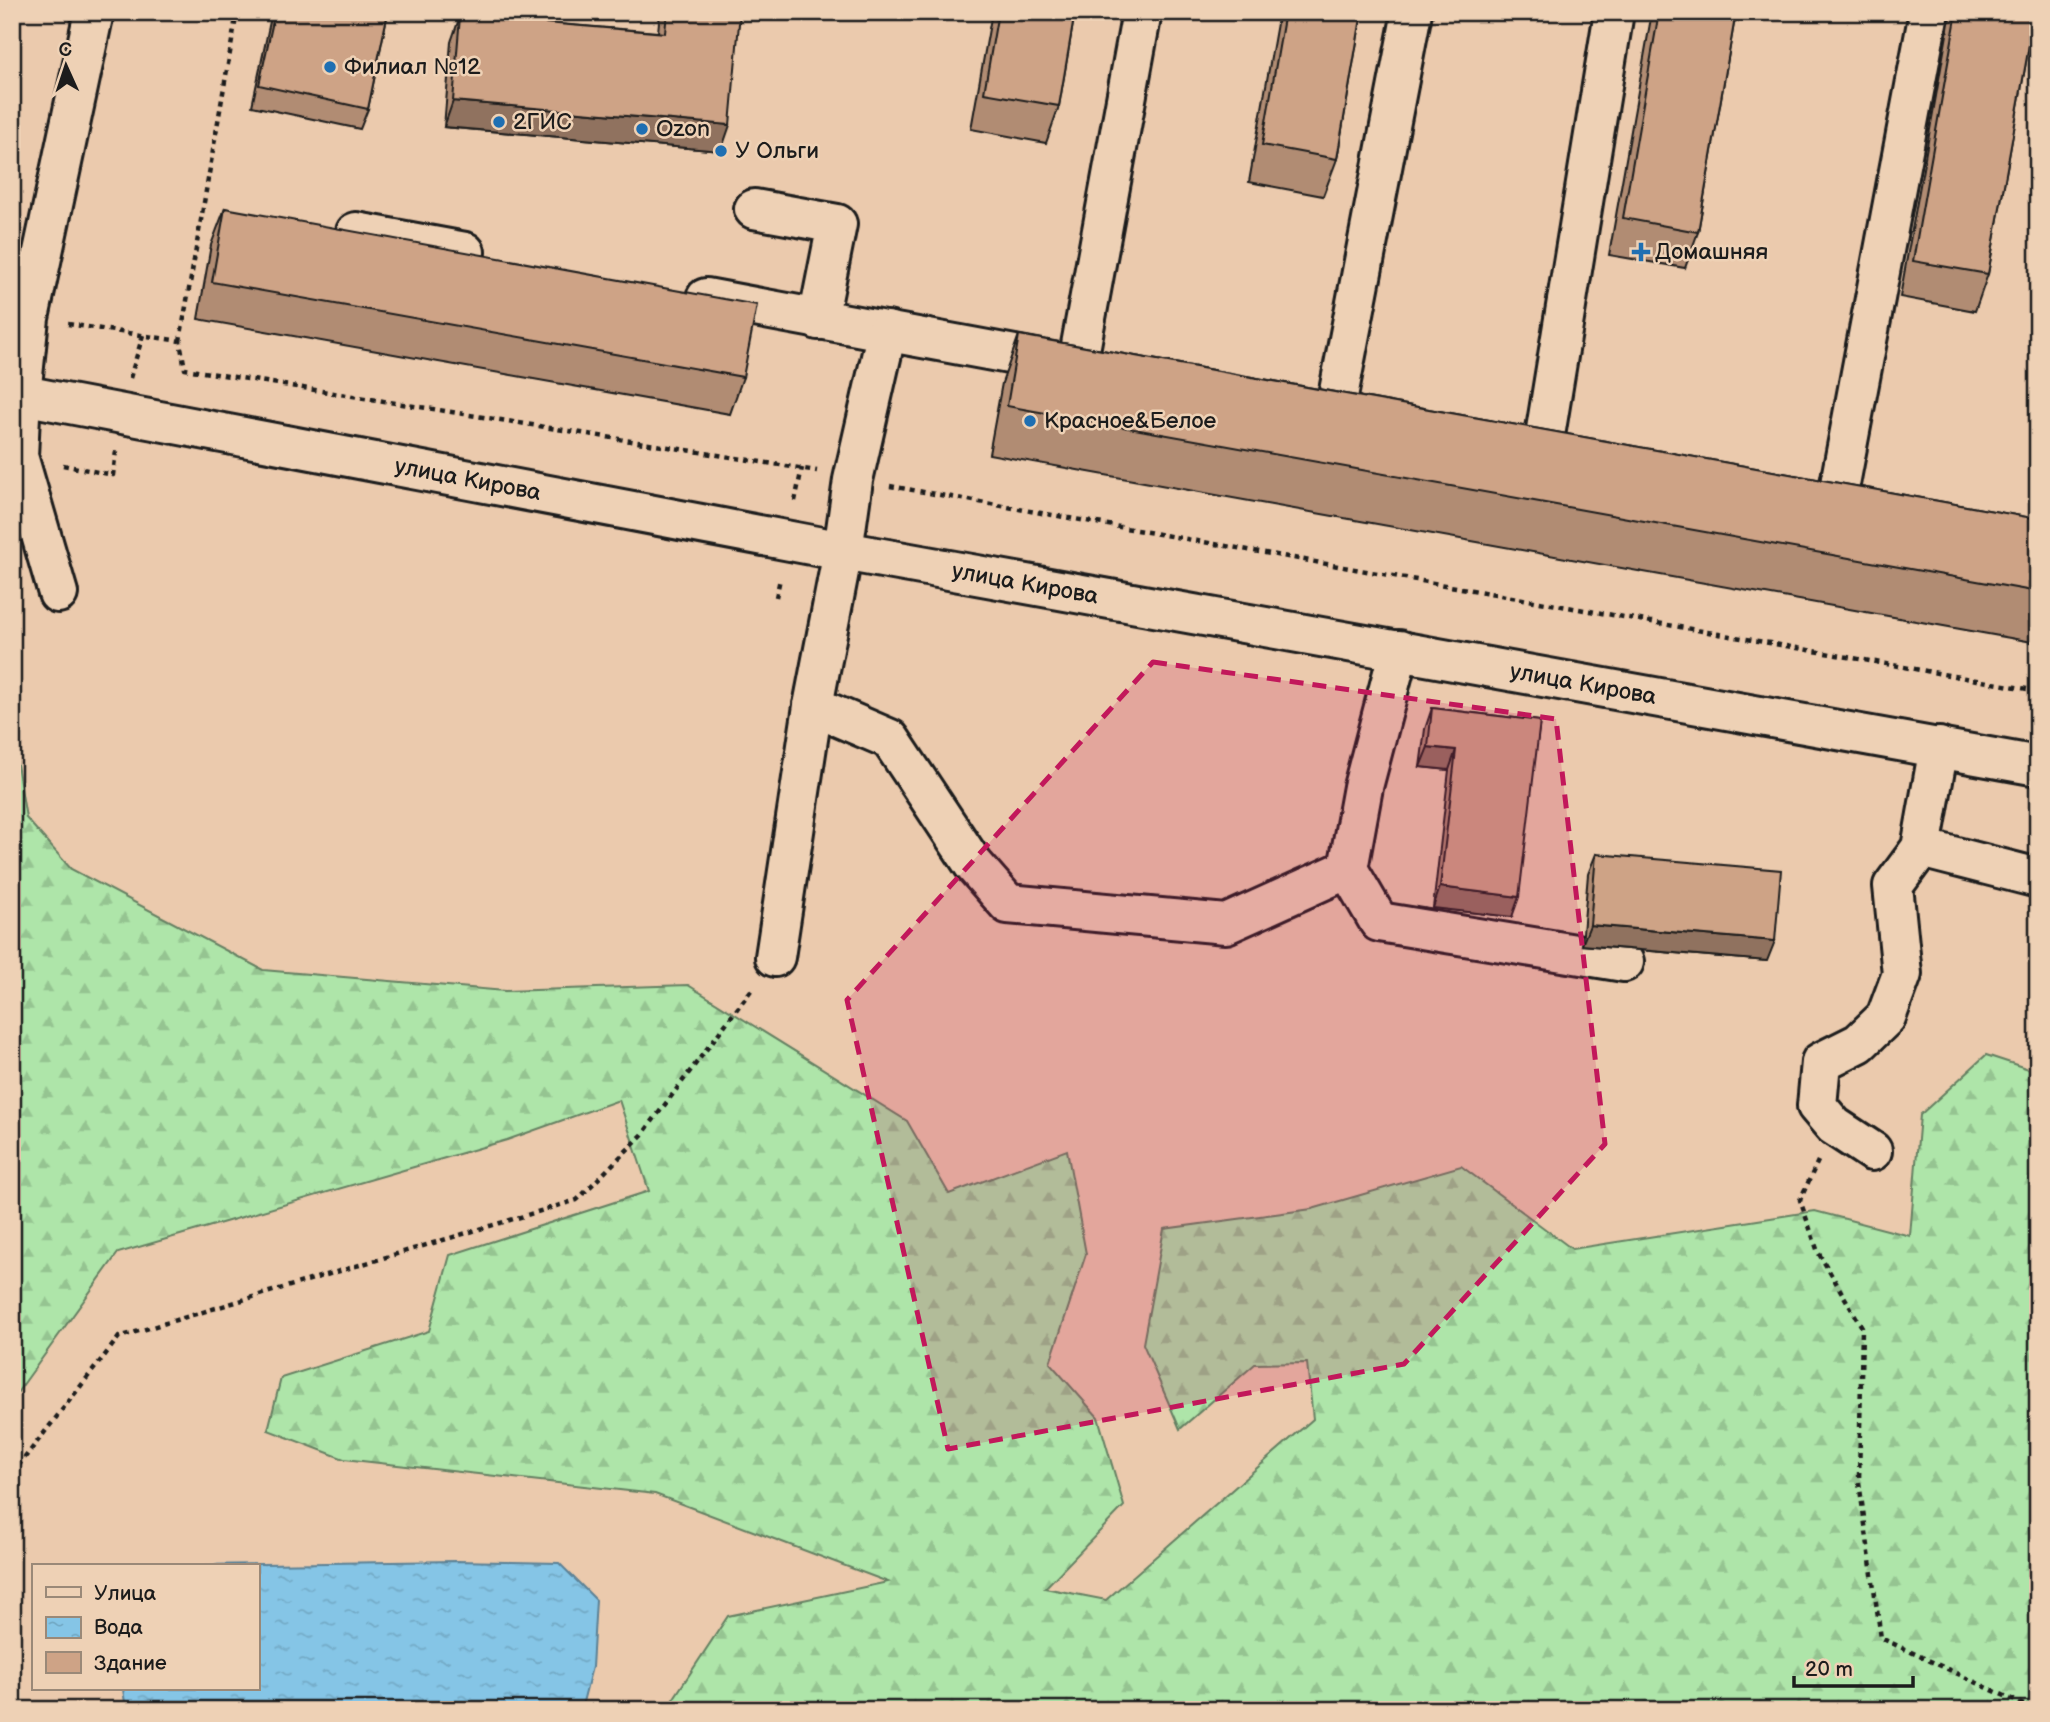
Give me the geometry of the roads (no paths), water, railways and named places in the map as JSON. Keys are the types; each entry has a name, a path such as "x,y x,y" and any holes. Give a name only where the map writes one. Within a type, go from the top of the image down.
{"street":[{"path":"58,593 18,456 17,394 29,318 94,12"},
{"path":"669,291 1090,369 1142,12"},
{"path":"1374,419 1321,410 1412,12"},
{"path":"1504,442 1557,451 1614,12"},
{"path":"1799,493 1851,502 1929,12"},
{"path":"754,209 838,224 818,320"},
{"path":"356,232 492,258"},
{"path":"775,957 813,706 843,551 853,480 887,331"},
{"name":"улица Кирова","path":"17,394 843,551 2038,766"},
{"path":"1399,650 1363,787 1348,869 1379,922 1624,962"},
{"path":"813,706 890,739 973,864 1008,904 1226,924 1348,869"},
{"path":"1871,1151 1834,1126 1817,1106 1821,1062 1858,1043 1886,1017 1902,974 1893,886 1921,848 1939,747"},
{"path":"1921,848 2038,878"}],"water":[{"path":"456,1561 559,1563 596,1600 592,1667 581,1710 126,1710 123,1690 259,1690 259,1564"}],"place":[{"name":"Филиал №12","path":"330,67"},
{"name":"2ГИС","path":"499,122"},
{"name":"Ozon","path":"642,129"},
{"name":"У Ольги","path":"721,151"},
{"name":"Домашняя","path":"1641,252"},
{"name":"Красное&Белое","path":"1030,421"}]}
